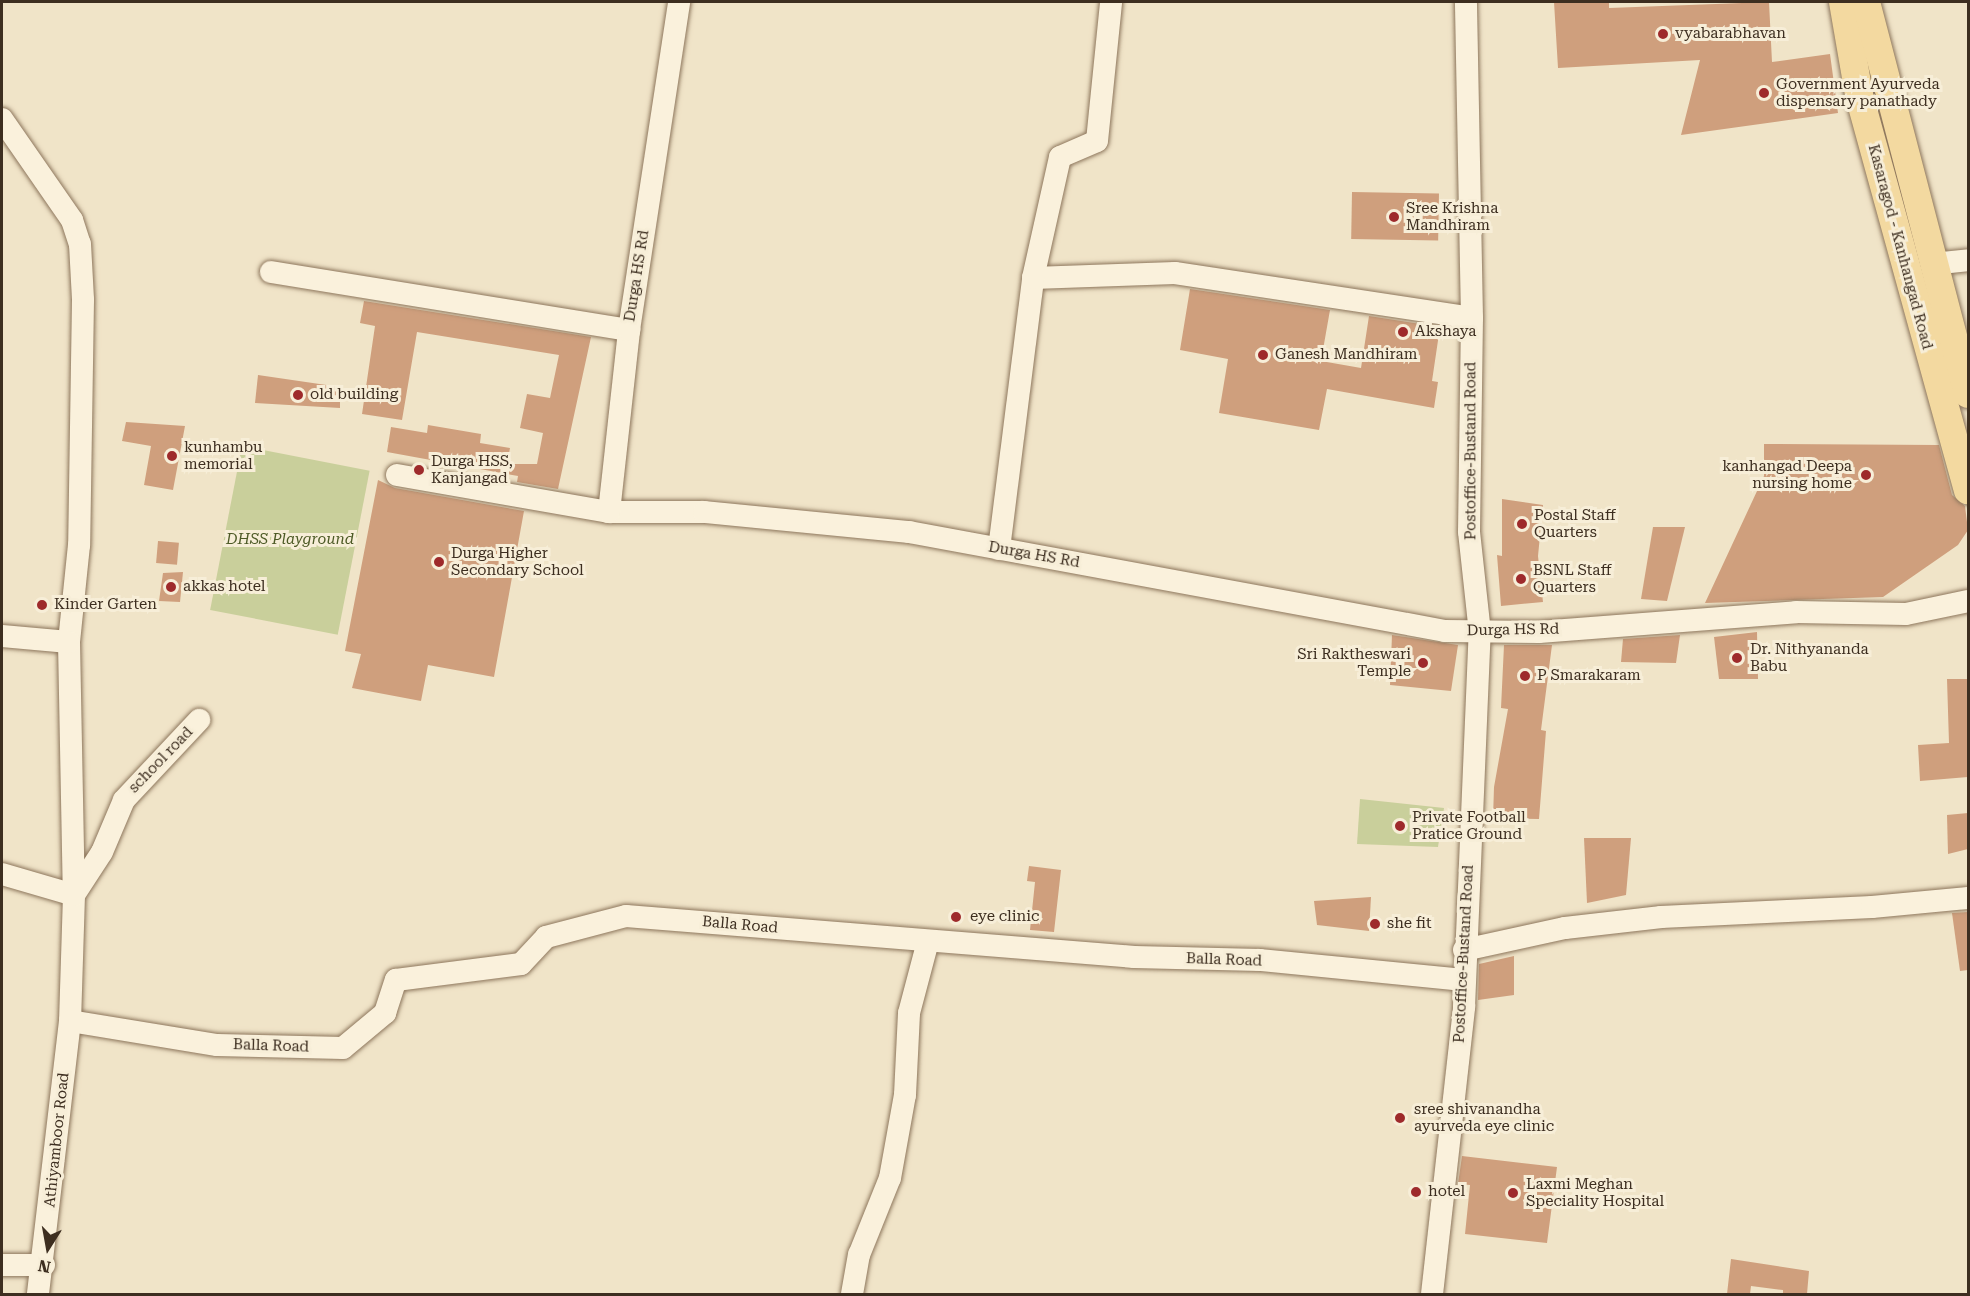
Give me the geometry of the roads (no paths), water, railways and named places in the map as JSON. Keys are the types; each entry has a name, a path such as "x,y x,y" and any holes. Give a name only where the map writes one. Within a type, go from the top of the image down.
{"main road":[{"name":"Kasaragod - Kanhangad Road","path":"1843,2 1862,106 1968,490"},
{"path":"1866,2 1932,264 1968,394"}],"street":[{"name":"Durga HS Rd","path":"679,2 629,330 609,512 802,519 999,549 1445,631 1480,633 1796,612 1906,614 1968,601"},
{"path":"999,549 1033,278 1060,157 1097,141 1111,2"},
{"name":"Postoffice-Bustand Road","path":"1432,1294 1463,980 1480,633 1469,532 1472,318 1466,2"},
{"name":"Athiyamboor Road","path":"2,120 72,220 80,244 81,491 69,642 74,895 70,1021 44,1265 38,1294"},
{"path":"1932,264 1968,260"},
{"path":"271,272 629,330"},
{"path":"1033,278 1175,273 1472,318"},
{"path":"397,475 609,512"},
{"path":"2,636 69,642"},
{"name":"school road","path":"74,895 102,852 124,800 199,720"},
{"path":"2,874 74,895"},
{"path":"1464,950 1564,928 1661,917 1872,908 1968,898"},
{"name":"Balla Road","path":"70,1021 217,1045 343,1048 386,1013 396,980 521,964 546,937 626,916 1134,957 1260,960 1463,980"},
{"path":"852,1294 859,1255 890,1178 905,1095 909,1013 928,941"},
{"path":"2,1265 44,1265"}],"place":[{"name":"vyabarabhavan","path":"1663,34"},
{"name":"Government Ayurveda dispensary panathady","path":"1764,93"},
{"name":"Sree Krishna Mandhiram","path":"1394,217"},
{"name":"Akshaya","path":"1403,332"},
{"name":"Ganesh Mandhiram","path":"1263,355"},
{"name":"old building","path":"298,395"},
{"name":"kunhambu memorial","path":"172,456"},
{"name":"Durga HSS, Kanjangad","path":"419,470"},
{"name":"kanhangad Deepa nursing home","path":"1866,475"},
{"name":"Postal Staff Quarters","path":"1522,524"},
{"name":"Durga Higher Secondary School","path":"439,562"},
{"name":"BSNL Staff Quarters","path":"1521,579"},
{"name":"akkas hotel","path":"171,587"},
{"name":"Kinder Garten","path":"42,605"},
{"name":"Dr. Nithyananda Babu","path":"1737,658"},
{"name":"Sri Raktheswari Temple","path":"1423,663"},
{"name":"P Smarakaram","path":"1525,676"},
{"name":"Private Football Pratice Ground","path":"1400,826"},
{"name":"eye clinic","path":"956,917"},
{"name":"she fit","path":"1375,924"},
{"name":"sree shivanandha ayurveda eye clinic","path":"1400,1118"},
{"name":"hotel","path":"1416,1192"},
{"name":"Laxmi Meghan Speciality Hospital","path":"1513,1193"}],"park label":[{"name":"DHSS Playground","path":"290,540"}]}
